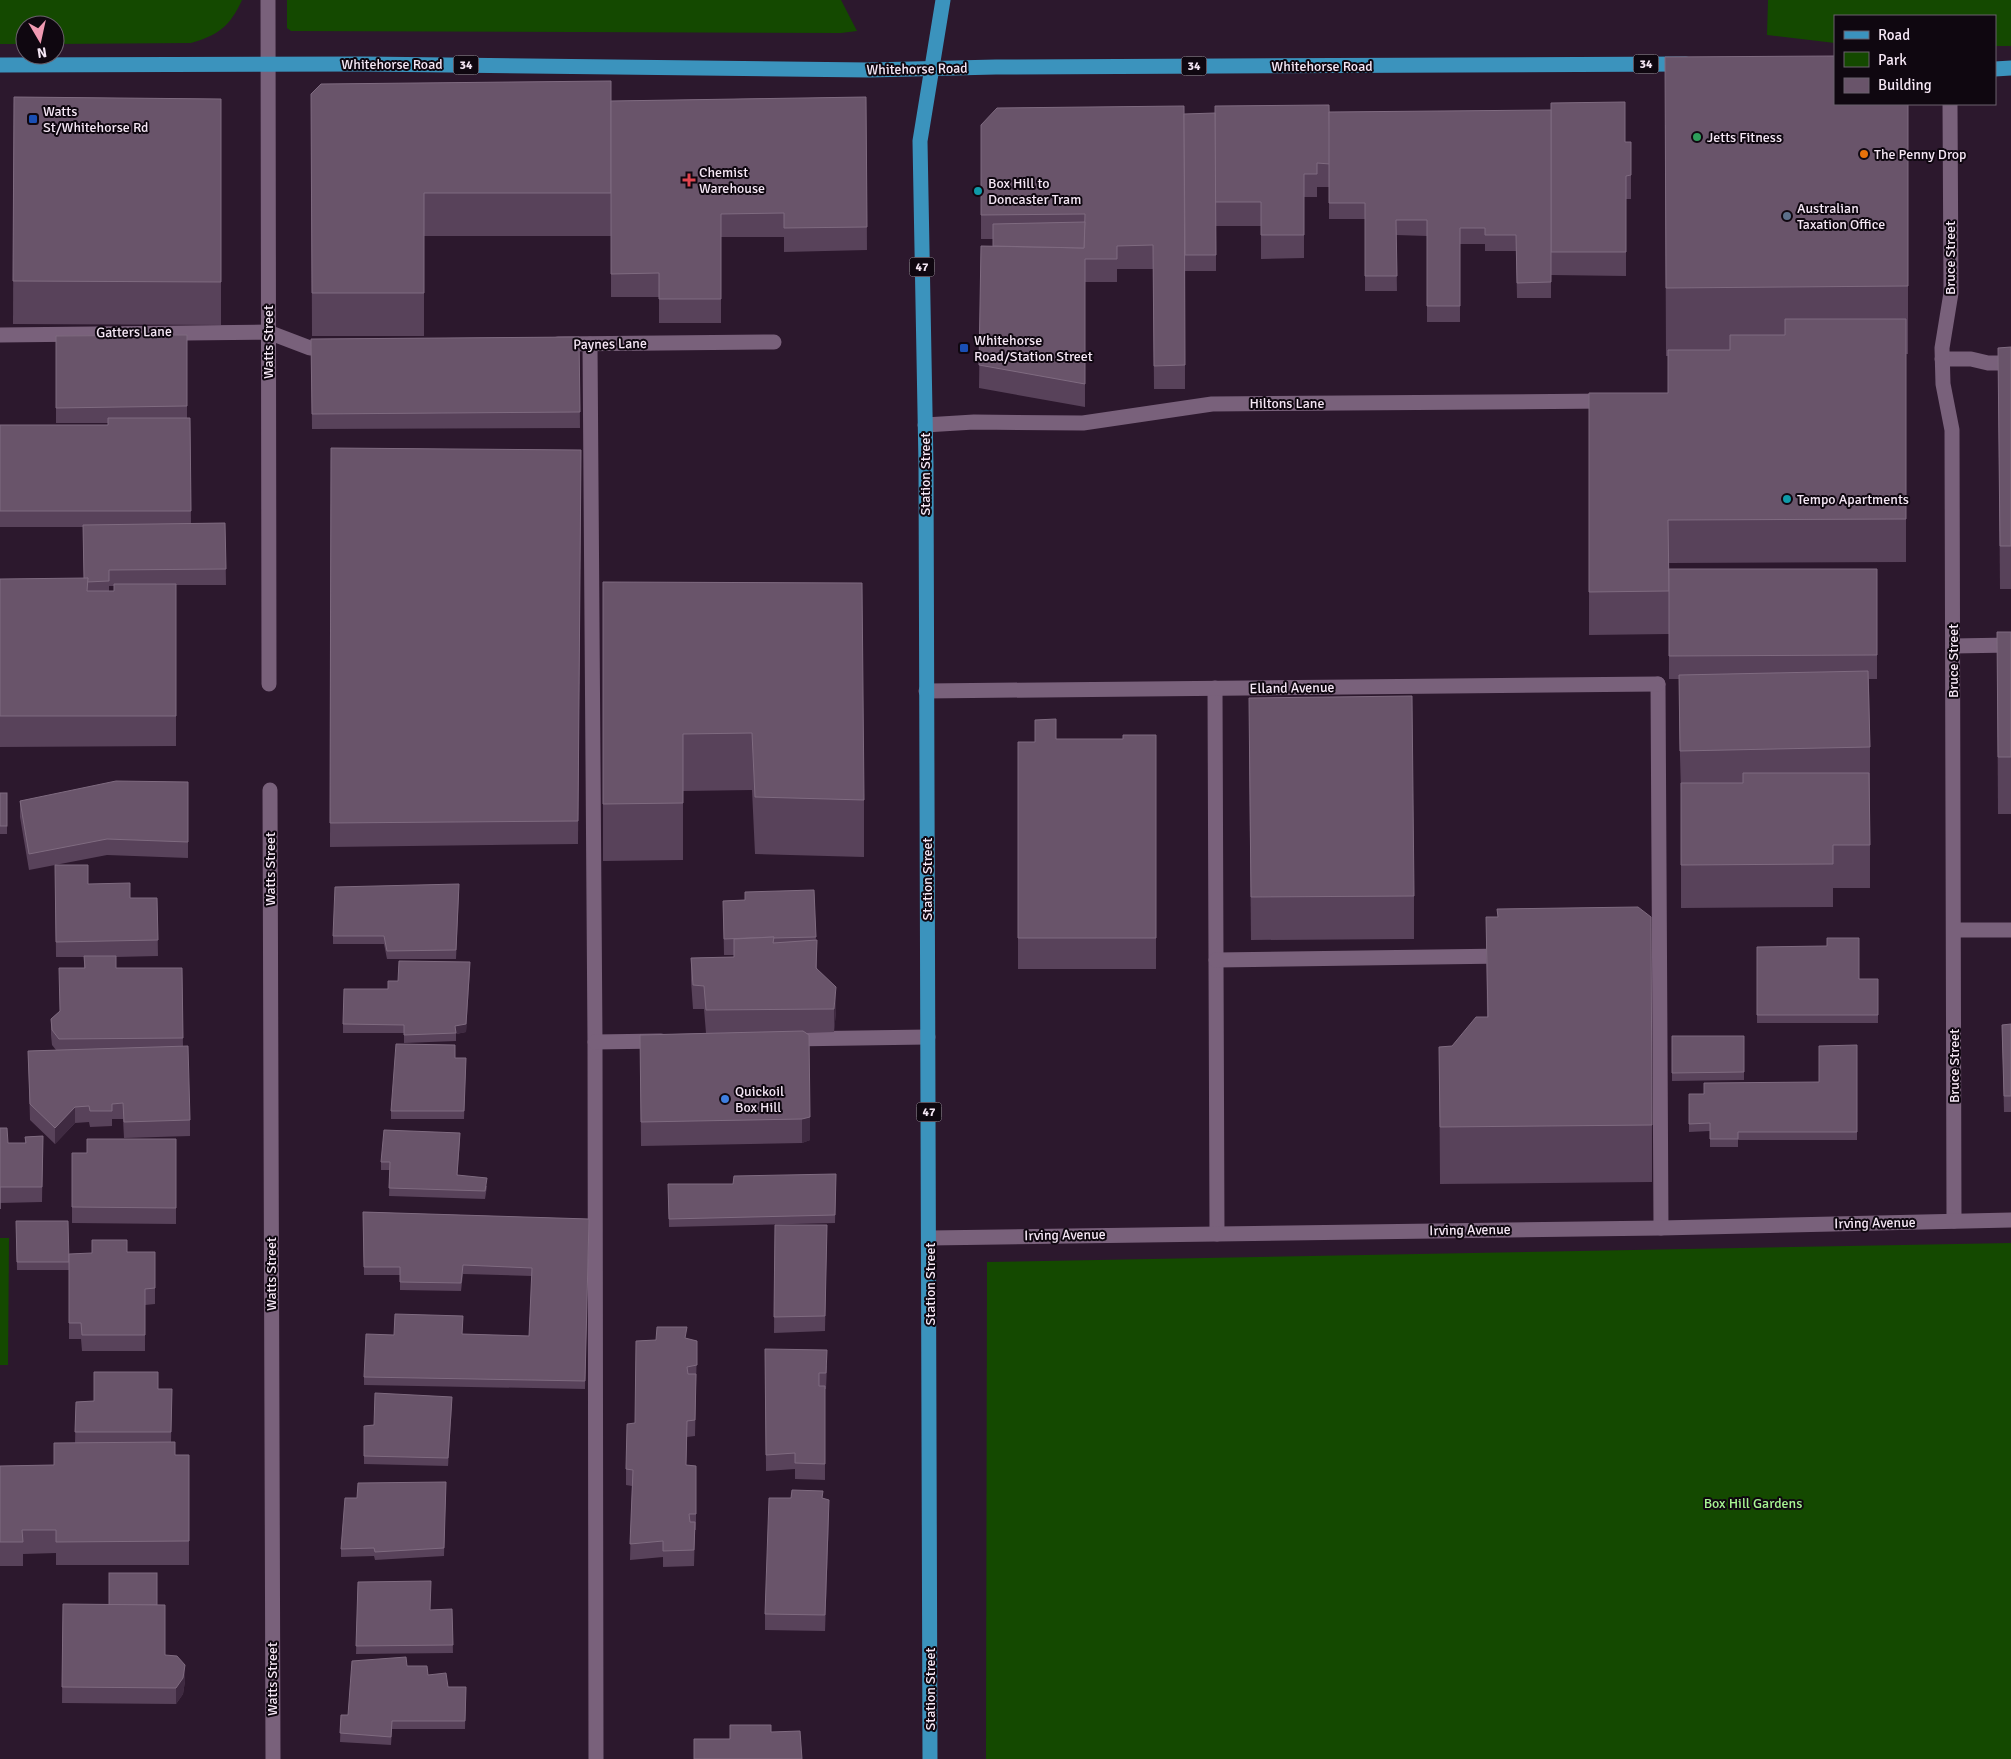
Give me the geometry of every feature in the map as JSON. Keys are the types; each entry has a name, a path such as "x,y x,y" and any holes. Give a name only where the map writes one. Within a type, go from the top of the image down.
{"main road":[{"name":"Station Street","path":"930,1759 930,1238 925,425 920,141 943,0"},
{"name":"Whitehorse Road","path":"0,65 268,64 931,70 996,68 1699,65"},
{"path":"1996,68 2011,68"}],"street":[{"name":"Watts Street","path":"268,0 269,684"},
{"name":"Bruce Street","path":"1950,105 1950,306 1943,338 1942,359 1943,384 1952,430 1955,930 1954,1221"},
{"name":"Gatters Lane","path":"0,335 268,332"},
{"path":"268,332 310,348 340,348"},
{"name":"Paynes Lane","path":"540,345 774,342"},
{"path":"590,344 595,1042 596,1759"},
{"path":"1942,359 1971,359 1988,363 2011,363"},
{"name":"Hiltons Lane","path":"925,425 974,422 1083,423 1212,404 1620,401"},
{"path":"1953,646 2011,645"},
{"name":"Elland Avenue","path":"926,691 1658,684 1660,954"},
{"path":"1215,688 1217,1234"},
{"name":"Watts Street","path":"270,790 272,1759"},
{"path":"1955,930 2011,930"},
{"path":"1640,955 1660,954 1661,1228"},
{"path":"1216,960 1522,956"},
{"path":"770,1039 928,1037"},
{"path":"595,1042 673,1041"},
{"name":"Irving Avenue","path":"930,1238 1661,1228 2011,1220"}],"green space":[{"path":"0,0 242,0 228,23 209,37 191,43 65,44 65,15 15,15 15,44 0,44"},
{"path":"287,0 841,0 857,31 841,33 291,31 287,28"},
{"path":"1768,0 2011,0 2011,46 1996,46 1996,15 1834,15 1834,43 1767,35"},
{"path":"0,1238 9,1238 8,1365 0,1365"},
{"name":"Box Hill Gardens","path":"2011,1243 2011,1759 986,1759 987,1262"}],"building":[{"name":"Australian Taxation Office","path":"1834,56 1834,105 1908,105 1908,286 1666,288 1665,57"},
{"path":"611,81 611,193 424,193 424,293 312,293 311,94 321,84"},
{"path":"14,97 221,99 221,282 13,281"},
{"path":"866,97 867,227 784,228 784,213 721,214 721,299 659,299 659,273 611,274 611,101"},
{"path":"1625,102 1625,142 1631,142 1631,175 1626,176 1626,252 1551,252 1551,103"},
{"path":"1329,105 1330,164 1317,163 1317,174 1304,174 1304,235 1261,235 1261,202 1215,202 1215,106"},
{"path":"1184,106 1185,365 1154,366 1153,245 1117,246 1117,259 1085,259 1085,384 979,365 981,246 1084,248 1085,214 981,215 981,125 997,108"},
{"path":"1551,110 1551,282 1517,283 1516,235 1485,235 1485,228 1460,228 1460,306 1427,306 1427,220 1396,220 1397,276 1365,276 1365,203 1329,203 1329,112"},
{"path":"1215,113 1216,255 1185,255 1184,114"},
{"path":"1085,222 1084,248 993,246 993,224"},
{"path":"1785,319 1906,319 1906,519 1668,520 1669,591 1589,592 1589,393 1668,393 1668,350 1730,350 1730,335 1785,335"},
{"path":"187,335 187,406 56,408 56,336"},
{"path":"579,337 580,412 312,414 311,339"},
{"path":"2011,347 2011,546 2000,546 1998,348"},
{"path":"108,418 190,418 191,511 0,511 0,425 108,425"},
{"path":"331,448 581,450 578,821 330,823"},
{"path":"225,523 226,569 109,570 109,581 87,582 88,578 84,579 83,525"},
{"path":"1669,569 1877,569 1877,655 1669,656"},
{"path":"88,578 87,591 114,591 114,584 176,584 176,716 0,716 0,579"},
{"path":"603,582 862,583 864,800 755,797 752,733 683,734 683,803 603,804"},
{"path":"1997,632 2011,632 2011,757 1998,757"},
{"path":"1868,671 1870,747 1680,751 1679,675"},
{"path":"1412,696 1414,896 1251,897 1249,698"},
{"path":"1056,719 1056,739 1123,739 1123,735 1156,735 1156,938 1018,938 1018,742 1035,742 1035,720"},
{"path":"1743,773 1869,773 1870,845 1833,845 1833,864 1681,865 1681,783 1743,783"},
{"path":"116,781 188,782 188,842 107,839 29,854 20,801"},
{"path":"0,793 7,793 7,826 0,826"},
{"path":"55,865 88,865 88,884 130,883 130,898 157,898 158,940 56,942"},
{"path":"459,884 456,950 387,951 384,936 333,936 335,887"},
{"path":"814,890 816,937 724,939 723,901 745,900 745,892"},
{"path":"1638,907 1651,917 1652,1125 1440,1127 1439,1047 1452,1046 1476,1017 1488,1017 1486,917 1498,917 1497,909"},
{"path":"774,937 773,943 817,940 816,968 836,987 834,1009 706,1010 704,986 693,985 691,958 734,957 734,939"},
{"path":"1827,938 1859,938 1859,979 1878,979 1878,1015 1757,1015 1757,947 1827,946"},
{"path":"84,956 116,956 116,968 182,968 183,1038 59,1039 52,1030 51,1019 60,1011 59,968 85,968"},
{"path":"399,961 470,962 466,1024 455,1026 456,1033 404,1035 404,1025 343,1024 344,989 388,989 388,981 398,981"},
{"path":"2011,1024 2011,1096 2004,1096 2002,1025"},
{"name":"Quickoil Box Hill","path":"803,1031 809,1035 810,1117 802,1119 641,1122 640,1035"},
{"path":"1672,1036 1744,1036 1744,1072 1672,1073"},
{"path":"396,1044 455,1045 455,1058 466,1058 464,1111 391,1111"},
{"path":"1857,1045 1857,1132 1738,1132 1738,1139 1710,1139 1710,1123 1689,1124 1689,1094 1704,1094 1704,1083 1819,1082 1819,1046"},
{"path":"188,1046 190,1120 124,1122 123,1103 112,1104 112,1111 90,1111 89,1106 75,1107 55,1128 30,1104 28,1051"},
{"path":"0,1128 7,1128 8,1143 26,1143 25,1137 43,1136 42,1187 0,1187"},
{"path":"384,1130 460,1133 457,1175 487,1178 485,1191 389,1188 390,1162 381,1162"},
{"path":"87,1139 176,1139 176,1208 72,1207 72,1153 87,1153"},
{"path":"836,1174 835,1215 669,1219 668,1184 733,1184 734,1176"},
{"path":"363,1212 589,1219 585,1381 364,1377 366,1334 394,1335 395,1314 463,1316 462,1334 529,1336 532,1268 463,1265 461,1283 400,1282 400,1267 364,1267"},
{"path":"16,1221 68,1221 69,1262 17,1262"},
{"path":"775,1225 827,1225 825,1316 774,1317"},
{"path":"92,1240 127,1240 127,1252 155,1252 155,1288 145,1289 145,1335 82,1335 81,1323 69,1323 69,1254 92,1253"},
{"path":"657,1327 687,1327 685,1338 697,1341 697,1365 687,1367 688,1374 696,1374 695,1420 687,1421 686,1465 696,1466 696,1514 689,1514 690,1522 695,1522 694,1550 663,1551 663,1541 630,1544 633,1470 626,1469 627,1424 635,1423 636,1341 656,1340"},
{"path":"765,1349 827,1350 826,1373 819,1373 819,1386 825,1386 825,1464 795,1463 795,1453 766,1455"},
{"path":"94,1372 158,1372 158,1389 172,1389 171,1432 75,1432 76,1402 94,1401"},
{"path":"375,1393 452,1397 448,1458 364,1456 364,1426 374,1425"},
{"path":"175,1442 175,1455 189,1455 189,1541 56,1542 56,1530 22,1530 23,1542 0,1542 0,1466 54,1465 54,1443"},
{"path":"446,1482 444,1548 375,1552 374,1548 341,1549 345,1498 357,1498 358,1483"},
{"path":"792,1490 823,1491 822,1498 829,1500 825,1615 765,1614 769,1498 791,1498"},
{"path":"109,1573 157,1573 157,1605 109,1605"},
{"path":"431,1581 430,1610 452,1609 453,1645 356,1646 358,1582"},
{"path":"63,1604 165,1605 165,1655 177,1656 185,1665 183,1678 176,1688 62,1687"},
{"path":"406,1657 407,1666 427,1666 428,1675 446,1673 448,1687 466,1687 465,1721 392,1721 391,1737 340,1733 341,1715 348,1715 352,1661"},
{"path":"730,1725 771,1725 771,1732 800,1731 802,1759 694,1759 694,1739 730,1739"}],"place":[{"name":"Watts St/Whitehorse Rd","path":"33,119"},
{"name":"Jetts Fitness","path":"1697,137"},
{"name":"The Penny Drop","path":"1864,154"},
{"name":"Chemist Warehouse","path":"689,180"},
{"name":"Box Hill to Doncaster Tram","path":"978,191"},
{"name":"Australian Taxation Office","path":"1787,216"},
{"name":"Whitehorse Road/Station Street","path":"964,348"},
{"name":"Tempo Apartments","path":"1787,499"},
{"name":"Quickoil Box Hill","path":"725,1099"}]}
